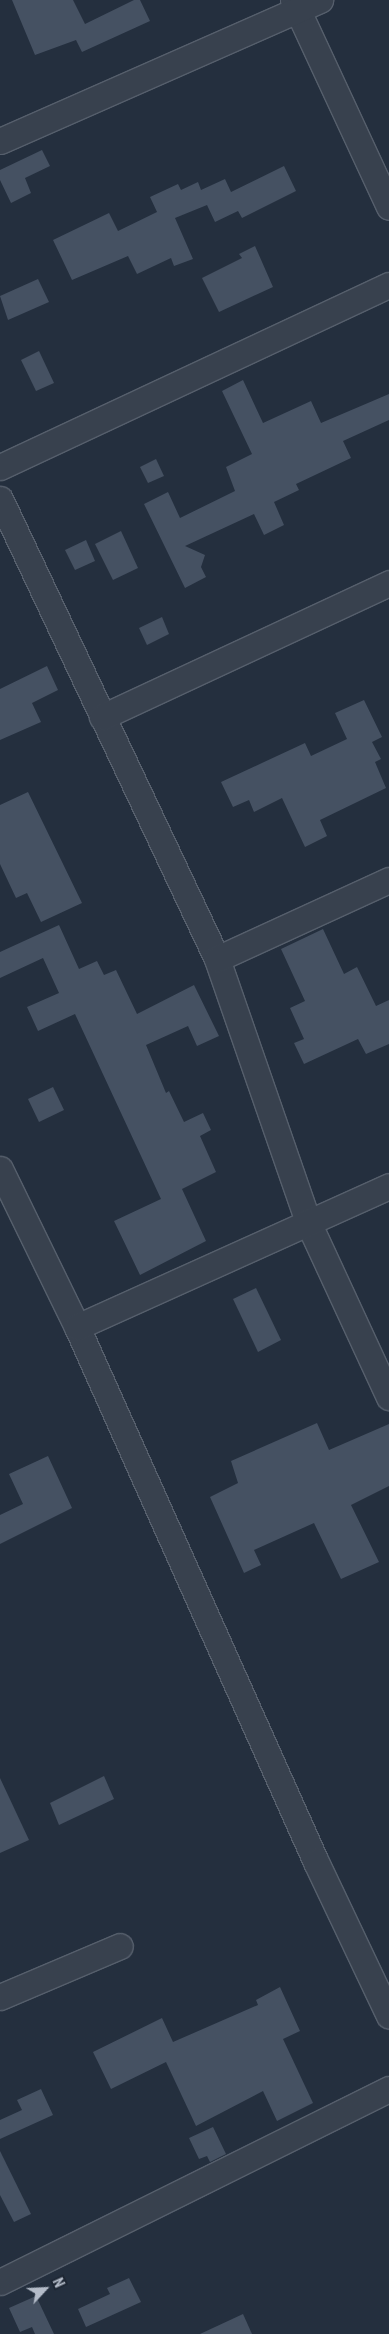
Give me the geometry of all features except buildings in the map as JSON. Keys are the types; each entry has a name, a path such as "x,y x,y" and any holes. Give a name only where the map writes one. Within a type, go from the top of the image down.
{"street":[{"path":"0,141 295,6 320,0"},
{"path":"295,6 389,207"},
{"path":"0,467 389,285"},
{"path":"0,499 217,959 308,1222 389,1398"},
{"path":"102,717 389,583"},
{"path":"217,959 389,880"},
{"path":"0,1169 77,1328 316,1862 389,2016"},
{"path":"77,1328 389,1186"},
{"path":"0,1997 120,1946"},
{"path":"0,2282 389,2089"}]}
